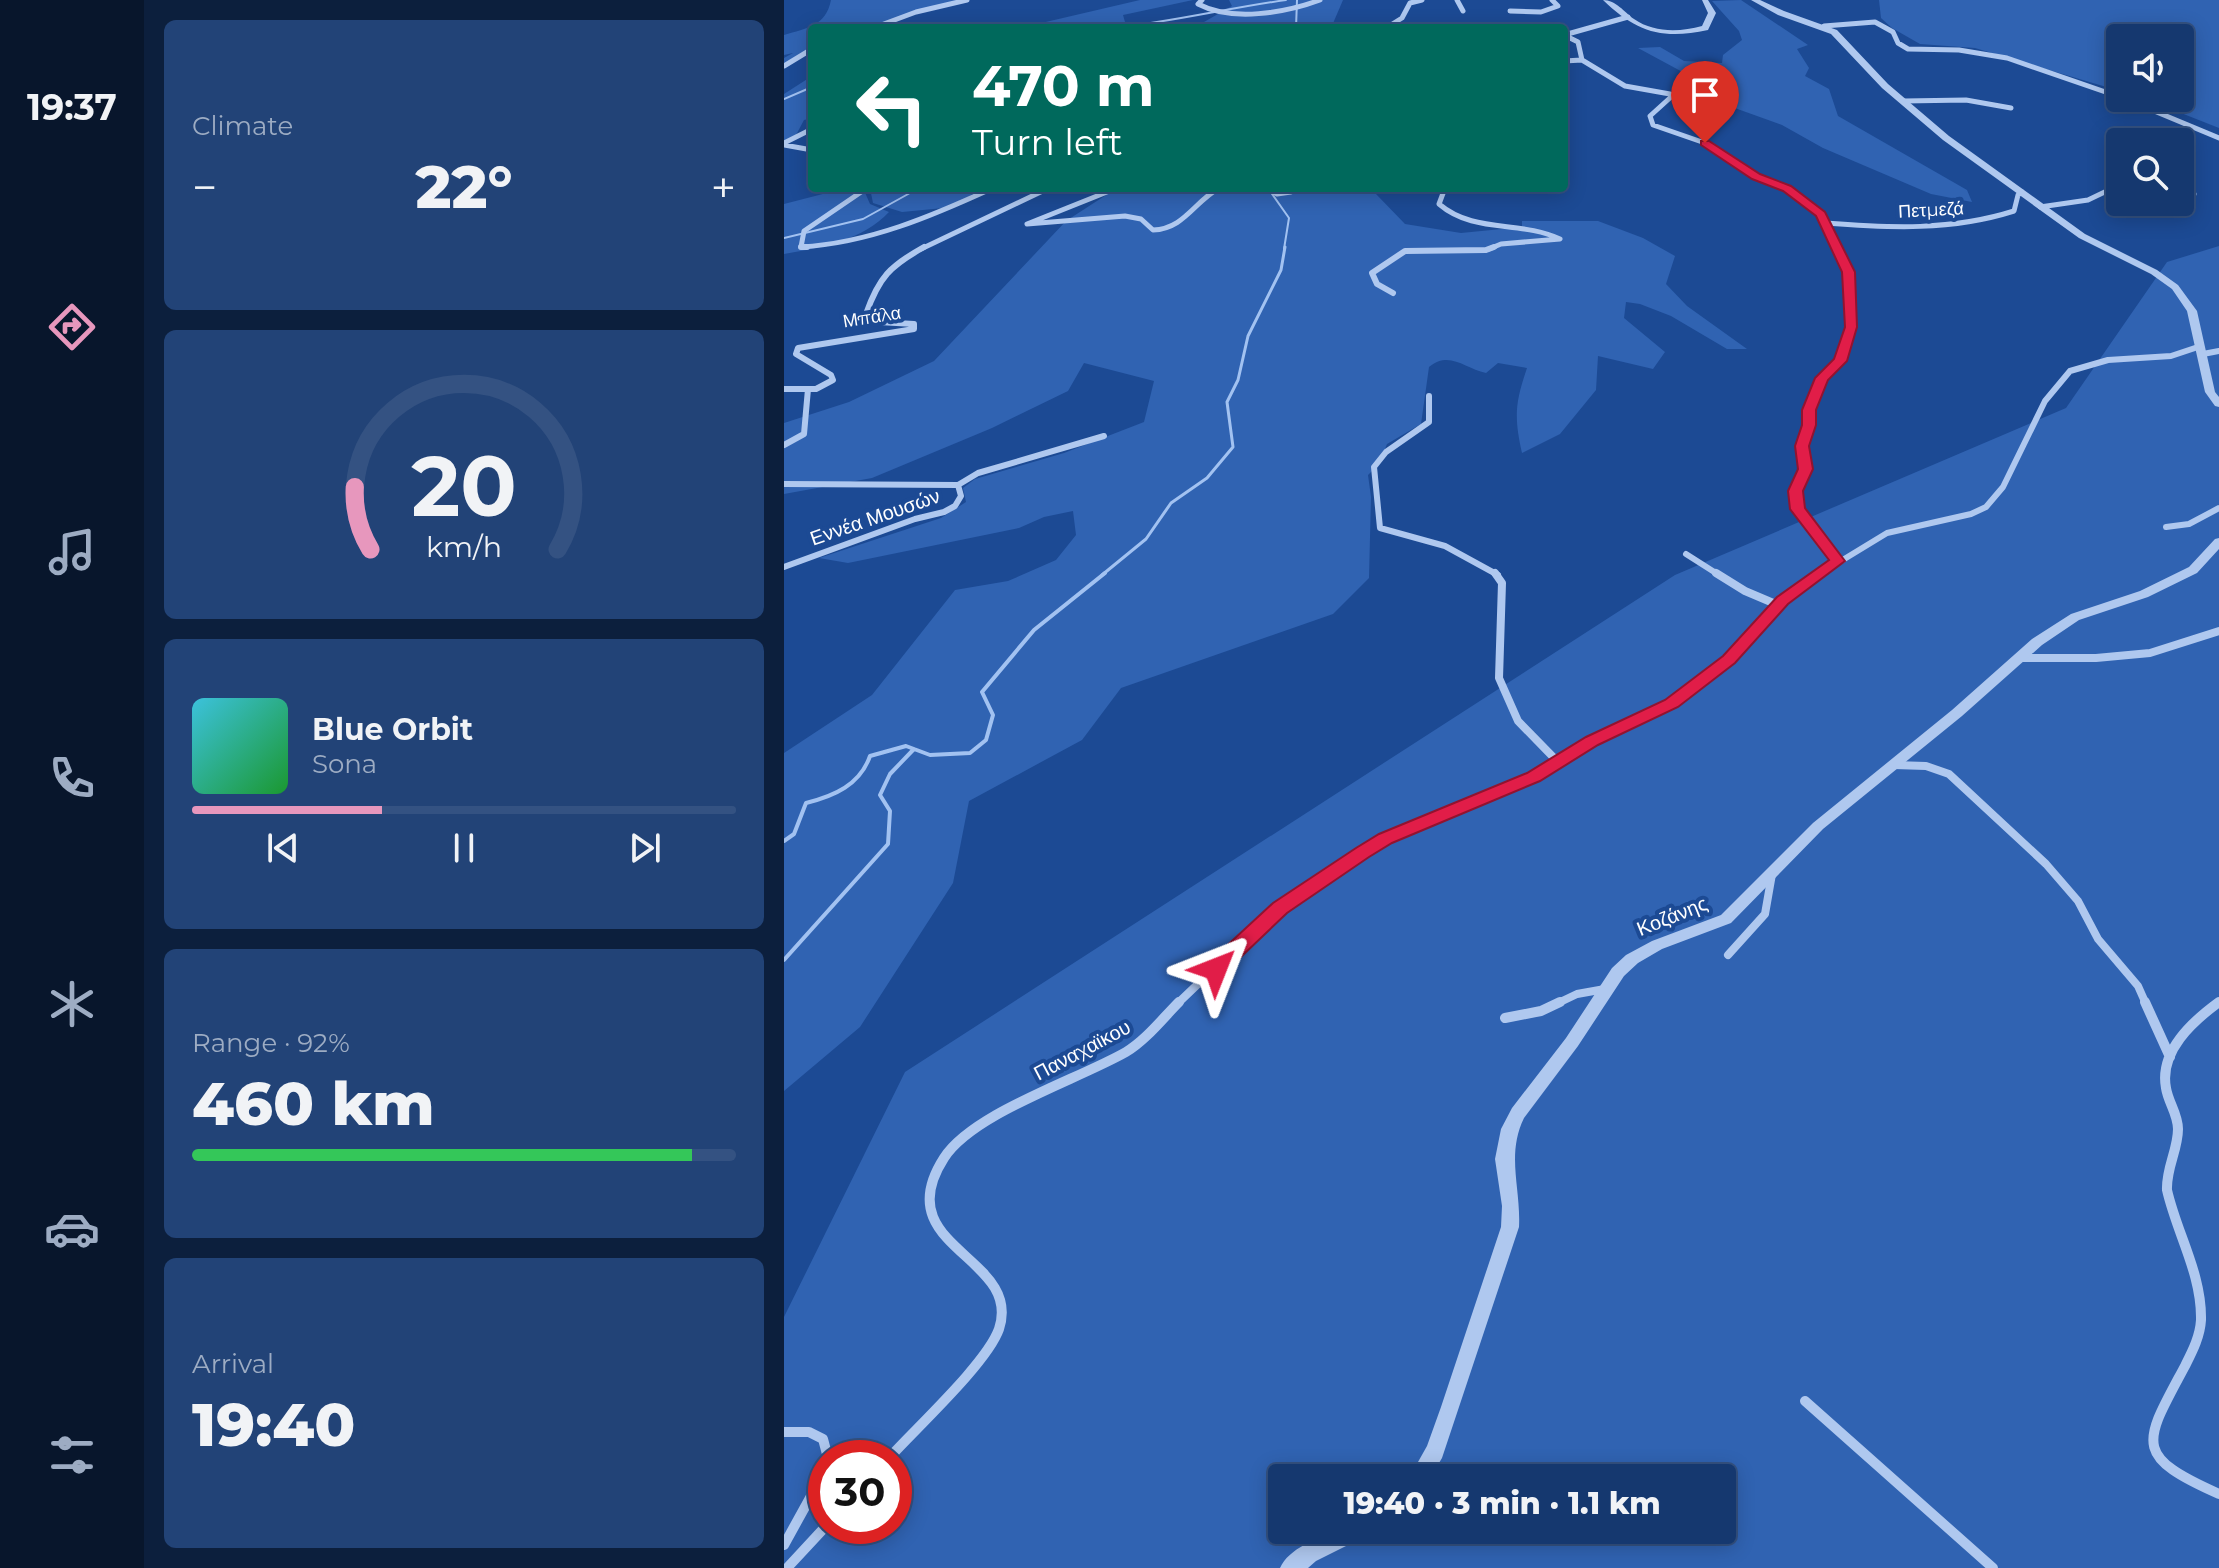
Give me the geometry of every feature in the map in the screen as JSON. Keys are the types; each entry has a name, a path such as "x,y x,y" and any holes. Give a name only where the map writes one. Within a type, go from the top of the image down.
{"street":[{"path":"884,24 916,12 967,0"},
{"path":"1202,0 1198,4 1214,13 1300,8 1320,0"},
{"path":"1392,24 1402,18 1410,3 1422,0"},
{"path":"1457,0 1463,11"},
{"path":"1510,11 1552,10 1558,6 1552,0"},
{"path":"1606,0 1651,30 1693,32 1705,28 1711,18 1711,10 1705,0"},
{"path":"1754,0 1784,15 1824,26 1842,38 1882,84 1946,138 2091,242 2149,270 2175,287 2192,311 2210,392 2219,404"},
{"path":"1568,34 1628,17"},
{"path":"1824,26 1875,22 1892,32 1898,43 1910,50 1959,50 2007,58 2106,92"},
{"path":"1568,37 1579,43 1582,60"},
{"path":"784,66 808,51"},
{"path":"1568,61 1582,60 1625,86 1670,94 1671,97 1652,113 1649,118 1651,124 1705,143 1756,176 1787,188 1824,217 1849,272 1851,327 1841,361 1822,378 1809,410 1809,425 1802,446 1806,469 1796,491 1798,509 1837,561"},
{"path":"1904,101 1966,100 2011,108"},
{"path":"2157,112 2219,138"},
{"path":"784,144 808,131"},
{"path":"784,144 808,149"},
{"path":"859,192 846,199 804,234 801,247 826,247 856,240 982,192"},
{"name":"Μπάλα","path":"808,389 826,387 833,380 831,375 796,354 798,348 902,333 916,326 879,322 866,314 880,277 889,269 938,239 1040,192"},
{"path":"1107,192 1027,224 1125,216 1141,219 1153,230 1170,230 1186,219 1211,192"},
{"path":"1393,293 1377,284 1372,273 1375,268 1398,260 1405,251 1486,250 1501,244 1560,239 1451,214 1439,204 1444,192"},
{"name":"Πετμεζά","path":"1825,223 1911,229 1955,226 2014,211 2018,195 2022,192"},
{"path":"2040,207 2082,201 2106,193"},
{"name":"Παναχαϊκου","path":"906,1440 989,1350 1000,1329 1002,1307 994,1287 937,1228 926,1209 928,1192 939,1163 952,1145 969,1130 1129,1050 1144,1039 1265,920 1340,866 1386,839 1463,808 1559,763 1601,737 1652,715 1700,684 1729,659 1778,605 1837,561 1887,533 1971,514 1991,504 2003,487 2045,401 2070,371 2108,360 2171,356 2200,350 2219,351"},
{"path":"784,389 808,389 811,403 804,434 784,445"},
{"path":"1429,396 1429,422 1386,452 1374,467 1380,528 1445,546 1499,575 1502,583 1499,678 1518,721 1559,763"},
{"name":"Εννέα Μουσών","path":"784,484 821,481 930,488 958,485 978,473 1104,436"},
{"name":"Εννέα Μουσών","path":"784,567 915,519 944,512 960,502 958,485"},
{"path":"2166,527 2189,524 2219,508"},
{"name":"Κοζάνης","path":"1427,1464 1451,1407 1510,1227 1511,1206 1504,1159 1510,1129 1518,1113 1572,1042 1618,972 1643,952 1726,919 1818,826 1957,713 2017,658 2075,617 2144,594 2193,570 2219,542"},
{"path":"1686,554 1745,591 1778,605"},
{"path":"2017,658 2096,658 2150,653 2219,631"},
{"path":"1894,765 1926,766 1949,774 2046,864 2078,901 2098,939 2138,986 2170,1057"},
{"path":"1728,955 1765,914 1772,873"},
{"path":"1505,1018 1541,1011 1586,991 1605,989"},
{"path":"2219,1002 2189,1027 2170,1057 2165,1084 2177,1118 2178,1135 2166,1186 2196,1269 2201,1327 2197,1344 2151,1437 2155,1454 2169,1469 2219,1494"},
{"path":"1805,1401 1993,1568"},
{"path":"784,1432 809,1432 823,1440"},
{"path":"784,1545 808,1502"},
{"path":"787,1568 809,1544"},
{"path":"1291,1568 1327,1544"}],"shaded area":[{"path":"831,0 964,0 915,11 880,24 815,24 828,9"},
{"path":"1140,0 1193,0 1123,15 1125,22 1037,24"},
{"path":"1229,0 1343,0 1333,24 1200,24 1232,6"},
{"path":"1741,0 1808,45 1797,49 1809,68 1805,76 1829,89 1838,116 1967,190 1972,202 1931,194 1823,148 1782,125 1732,107 1738,100 1737,95 1714,89 1638,48 1660,47 1684,61 1722,63 1723,55 1742,40 1739,31 1712,1"},
{"path":"1879,0 2219,0 2219,128 2178,112 2194,112 2194,24 2106,24 2106,87 1975,48 1920,44 1881,18"},
{"path":"808,28 805,52 784,68 784,58 793,53 784,55 784,35"},
{"path":"808,79 808,119 804,120 796,135 784,141 784,94"},
{"path":"830,192 865,192 870,204 889,212 879,222 854,236 784,254 784,204"},
{"path":"871,192 975,192 954,207 902,212 873,203"},
{"path":"1111,192 1377,192 1405,224 1461,233 1522,227 1522,221 1598,221 1643,238 1675,256 1666,284 1687,306 1747,349 1727,349 1671,316 1626,302 1624,318 1665,352 1653,369 1598,356 1596,390 1560,434 1522,453 1517,410 1527,368 1498,363 1486,373 1451,360 1429,367 1421,424 1387,444 1379,464 1368,475 1371,497 1369,578 1333,614 1121,688 1082,740 969,801 953,883 860,1027 784,1091 784,753 872,695 955,590 1008,581 1056,560 1076,535 1073,511 1044,517 1019,528 848,563 819,558 941,518 966,502 963,488 975,479 1064,453 1144,422 1154,381 1084,363 1068,391 992,428 872,478 784,494 784,423 849,402 934,361 1066,221"},
{"path":"2219,246 2219,1568 784,1568 784,1317 905,1072 1675,575 2066,408 2167,262"}],"waterway":[{"path":"1143,24 1286,0"},
{"path":"1296,24 1297,0"},
{"path":"784,99 808,89"},
{"path":"784,238 863,219 912,192"},
{"path":"1271,192 1289,218 1284,249"},
{"path":"1102,575 1146,539 1171,503 1207,478 1233,447 1227,402 1238,380 1248,336 1281,270 1285,247"},
{"path":"914,749 930,755 970,753 986,740 993,715 982,692 1034,630 1105,573"},
{"path":"784,841 794,834 806,803 845,788 860,775 870,756 906,746 914,749"},
{"path":"784,960 888,844 890,811 880,795 890,774 914,749"}],"route":[{"path":"1216,969 1280,908 1363,852 1386,839 1533,777 1592,741 1671,704 1729,659 1782,600 1837,561 1798,509 1796,491 1806,469 1802,446 1809,425 1809,410 1822,378 1841,361 1845,338 1851,327 1849,272 1825,223 1826,219 1792,191 1756,176 1705,143"}]}
